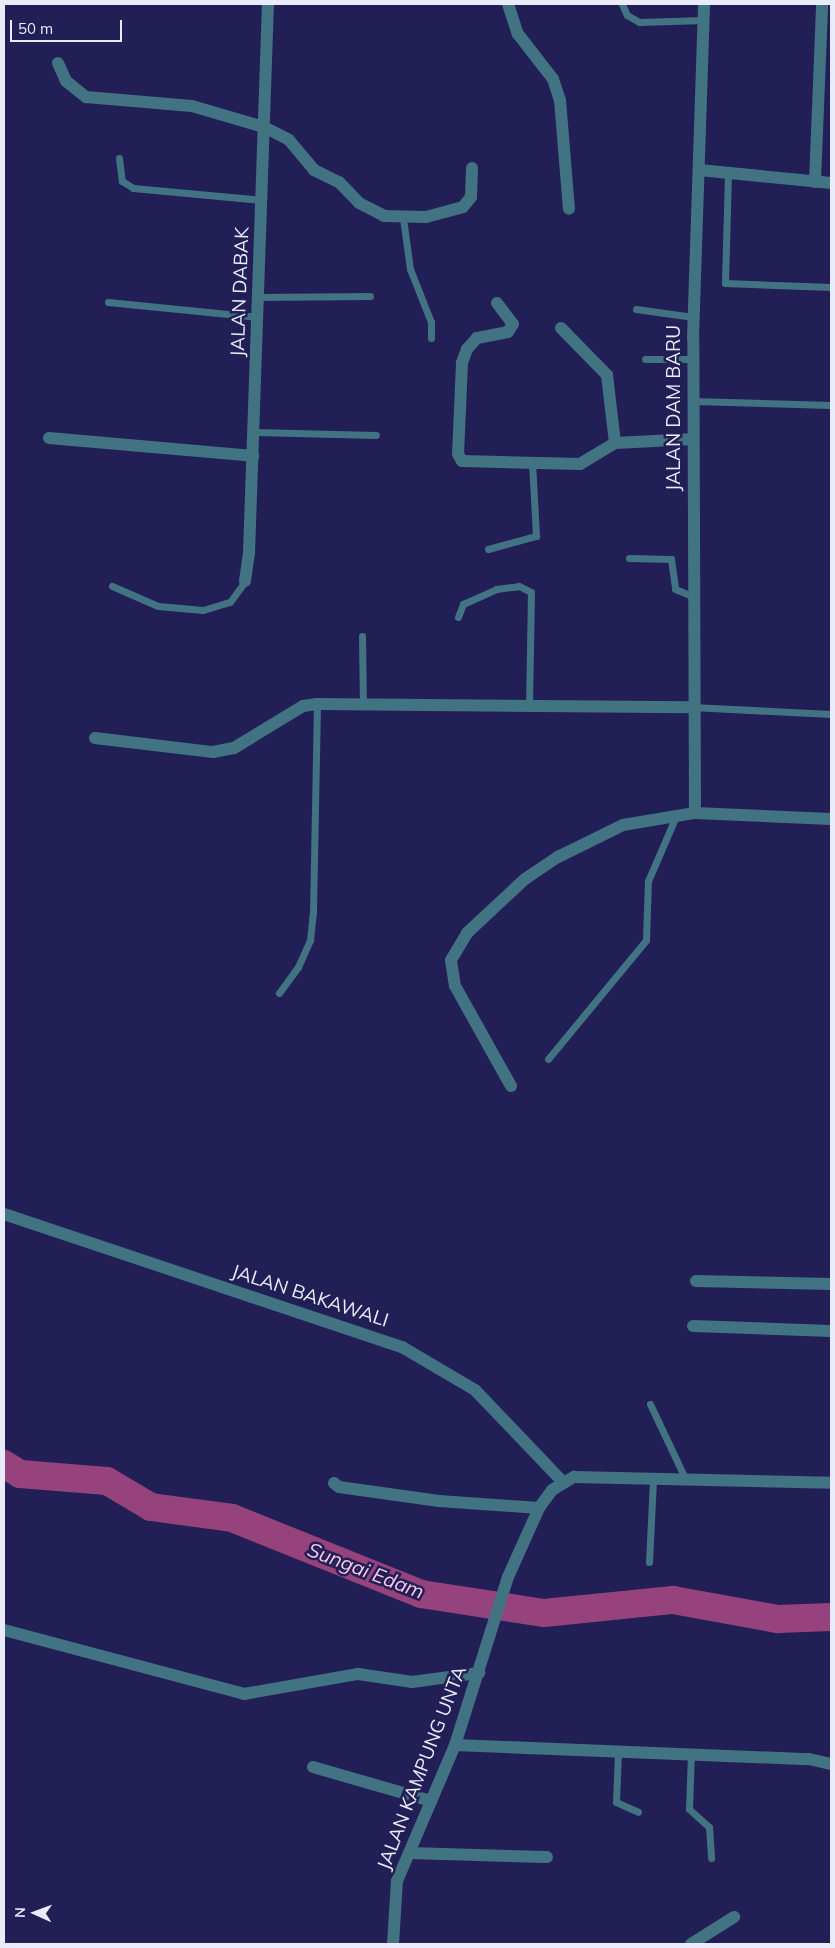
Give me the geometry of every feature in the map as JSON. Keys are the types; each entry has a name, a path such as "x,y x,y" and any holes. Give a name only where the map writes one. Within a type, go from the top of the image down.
{"street":[{"name":"JALAN DABAK","path":"245,581 254,432 268,4"},
{"path":"508,4 518,34 553,79 560,100 569,209"},
{"name":"JALAN DAM BARU","path":"695,814 692,707 693,317 704,4"},
{"path":"815,182 822,4"},
{"path":"58,63 66,81 86,97 192,106 264,127 289,140 314,170 339,182 359,203 384,216 403,218 444,214 463,207 471,197 472,168"},
{"path":"698,170 831,183"},
{"path":"497,303 513,324 508,332 478,338 467,349 462,363 458,454 462,461 580,464 615,443 693,440"},
{"path":"561,328 607,375 615,443"},
{"path":"49,438 253,456"},
{"path":"95,738 213,752 234,748 304,706 317,704 692,707"},
{"path":"511,1086 455,986 451,960 458,944 525,879 558,857 612,829 676,816 695,814 831,819"},
{"name":"JALAN BAKAWALI","path":"4,1214 402,1347 475,1390 563,1482"},
{"path":"696,1281 831,1284"},
{"path":"693,1326 831,1331"},
{"path":"334,1483 339,1487 439,1501 539,1508 563,1482 574,1477 831,1483"},
{"name":"JALAN KAMPUNG UNTA","path":"393,1944 397,1881 455,1745 479,1673 488,1635 508,1577 539,1508"},
{"path":"4,1630 244,1694 358,1674 412,1682 479,1673"},
{"path":"455,1745 809,1759 831,1764"},
{"path":"313,1768 431,1801"},
{"path":"409,1853 547,1857"},
{"path":"691,1944 734,1916"}],"lane":[{"path":"622,4 627,15 640,22 704,20"},
{"path":"119,158 122,181 133,188 262,200"},
{"path":"728,174 725,283 831,287"},
{"path":"403,218 410,269 431,322 431,338"},
{"path":"259,297 370,296"},
{"path":"108,302 258,317"},
{"path":"636,309 693,317"},
{"path":"645,359 693,359"},
{"path":"694,401 831,405"},
{"path":"254,432 376,435"},
{"path":"488,549 536,536 532,463"},
{"path":"629,558 671,559 675,590 692,596"},
{"path":"112,586 158,606 203,610 230,602 245,581"},
{"path":"458,617 463,604 496,589 519,586 531,592 529,706"},
{"path":"362,636 363,704"},
{"path":"279,993 298,967 310,940 314,913 317,704"},
{"path":"692,707 831,714"},
{"path":"548,1059 646,940 648,881 676,816"},
{"path":"650,1404 686,1480"},
{"path":"649,1562 653,1479"},
{"path":"618,1752 616,1802 638,1812"},
{"path":"691,1754 689,1808 709,1828 711,1858"}],"waterway":[{"name":"Sungai Edam","path":"4,1464 20,1474 107,1481 151,1507 232,1518 421,1594 544,1613 673,1600 778,1619 831,1617"}]}
